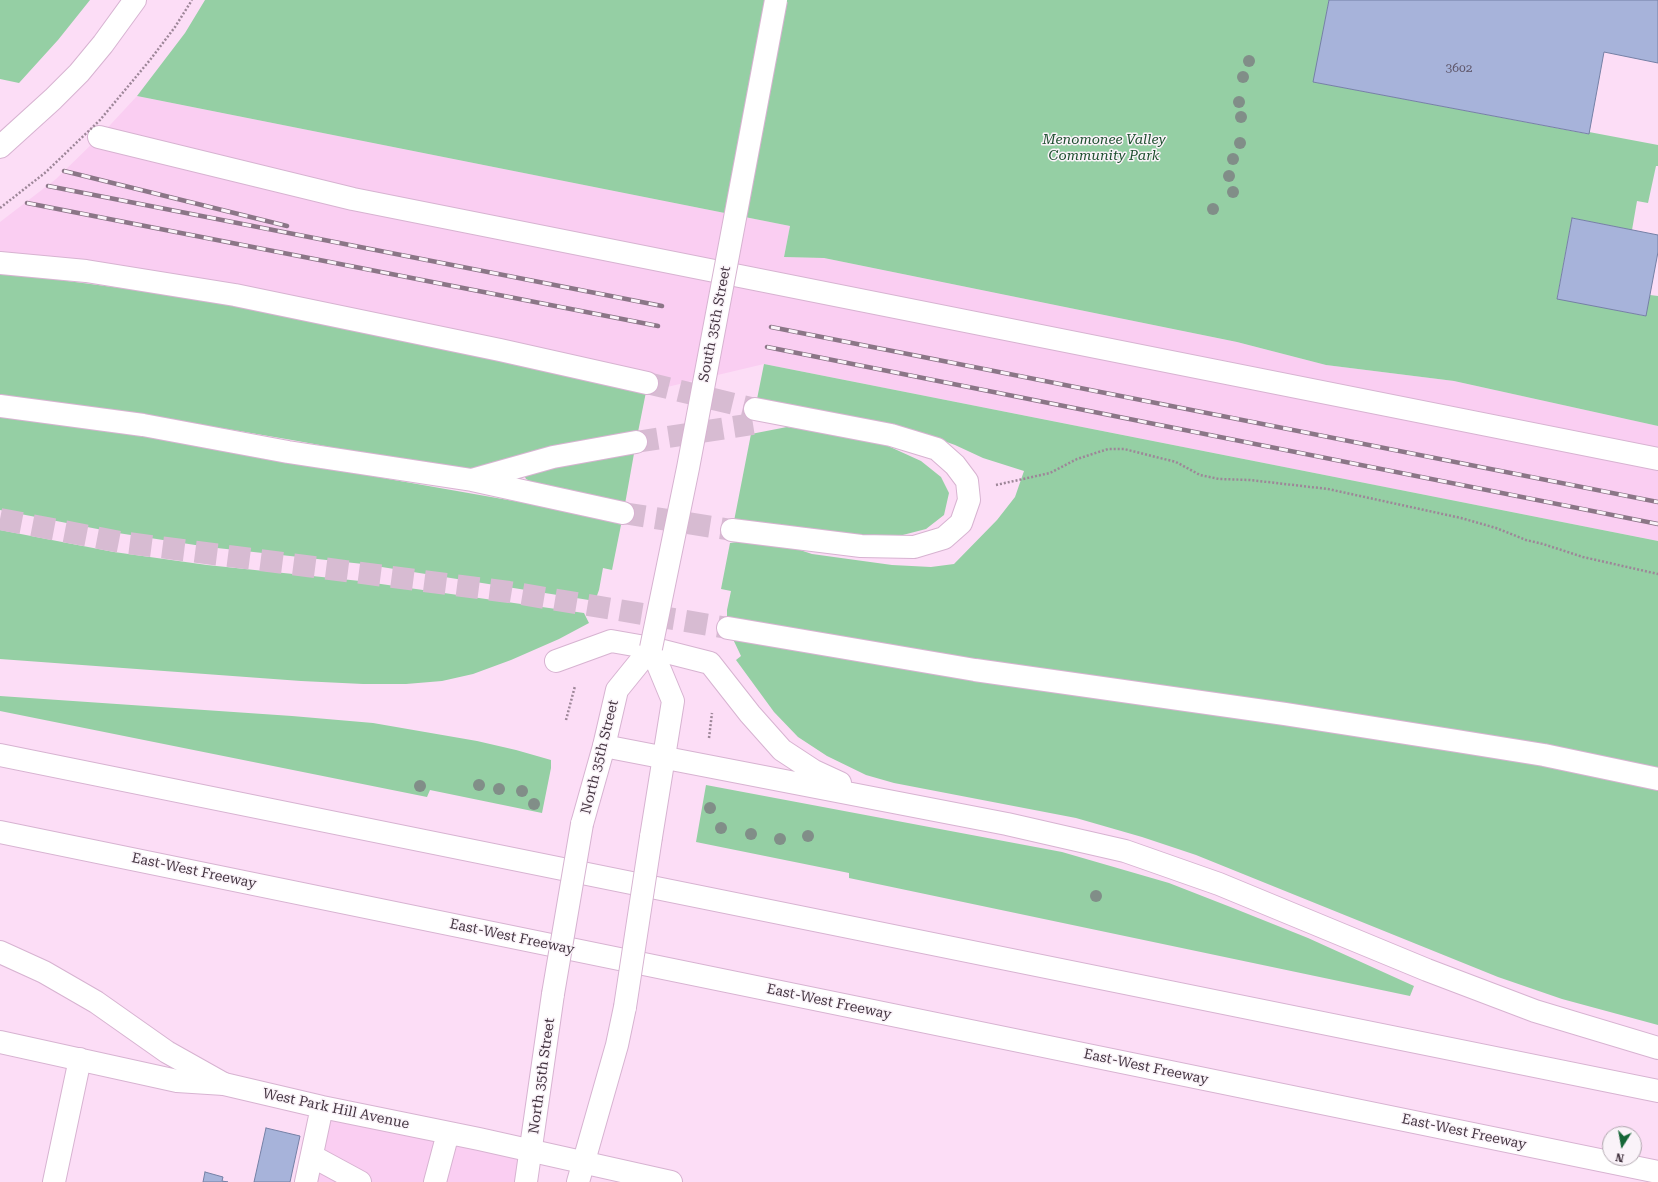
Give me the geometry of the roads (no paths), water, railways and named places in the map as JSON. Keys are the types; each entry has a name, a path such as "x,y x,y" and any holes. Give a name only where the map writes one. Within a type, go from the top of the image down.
{"main road":[{"path":"0,147 53,99 79,73 103,44 135,0"},
{"name":"South 35th Street","path":"651,648 686,476 776,0"},
{"path":"100,137 353,199 1658,459"},
{"path":"0,263 86,271 235,295 500,350 647,383"},
{"path":"0,406 143,425 288,452 472,480 623,513"},
{"path":"732,530 861,546 914,547 944,538 961,523 969,500 967,481 955,464 937,449 891,435 784,415 754,416"},
{"path":"472,480 553,457 636,442"},
{"path":"728,628 975,670 1285,714 1515,750 1658,779"},
{"path":"556,661 611,641 651,648 710,663 750,714 782,750 814,771 870,797"},
{"path":"580,1173 617,1045 625,1007 673,701 651,648"},
{"name":"North 35th Street","path":"526,1182 553,994 582,824 604,746 617,690 651,648"},
{"path":"604,746 1008,824 1125,851 1219,884 1426,970 1535,1011 1658,1048"},
{"path":"0,755 1658,1091"},
{"name":"East-West Freeway","path":"0,832 1658,1172"},
{"path":"0,952 44,972 96,1002 167,1052 224,1084"},
{"name":"West Park Hill Avenue","path":"0,1042 176,1081 224,1084 322,1107 531,1151 580,1173 671,1182"},
{"path":"54,1182 80,1059"},
{"path":"306,1182 322,1107"},
{"path":"435,1182 448,1133"},
{"path":"312,1156 360,1182"}],"tunnel":[{"path":"647,383 755,409"},
{"path":"636,442 753,424"},
{"path":"623,513 732,530"},
{"path":"0,519 120,542 509,592 728,628"}],"railway":[{"path":"64,171 287,226"},
{"path":"48,186 662,306"},
{"path":"27,203 658,326"},
{"path":"771,327 1658,502"},
{"path":"767,347 1658,524"}],"park label":[{"name":"Menomonee Valley Community Park","path":"1104,148"}]}
